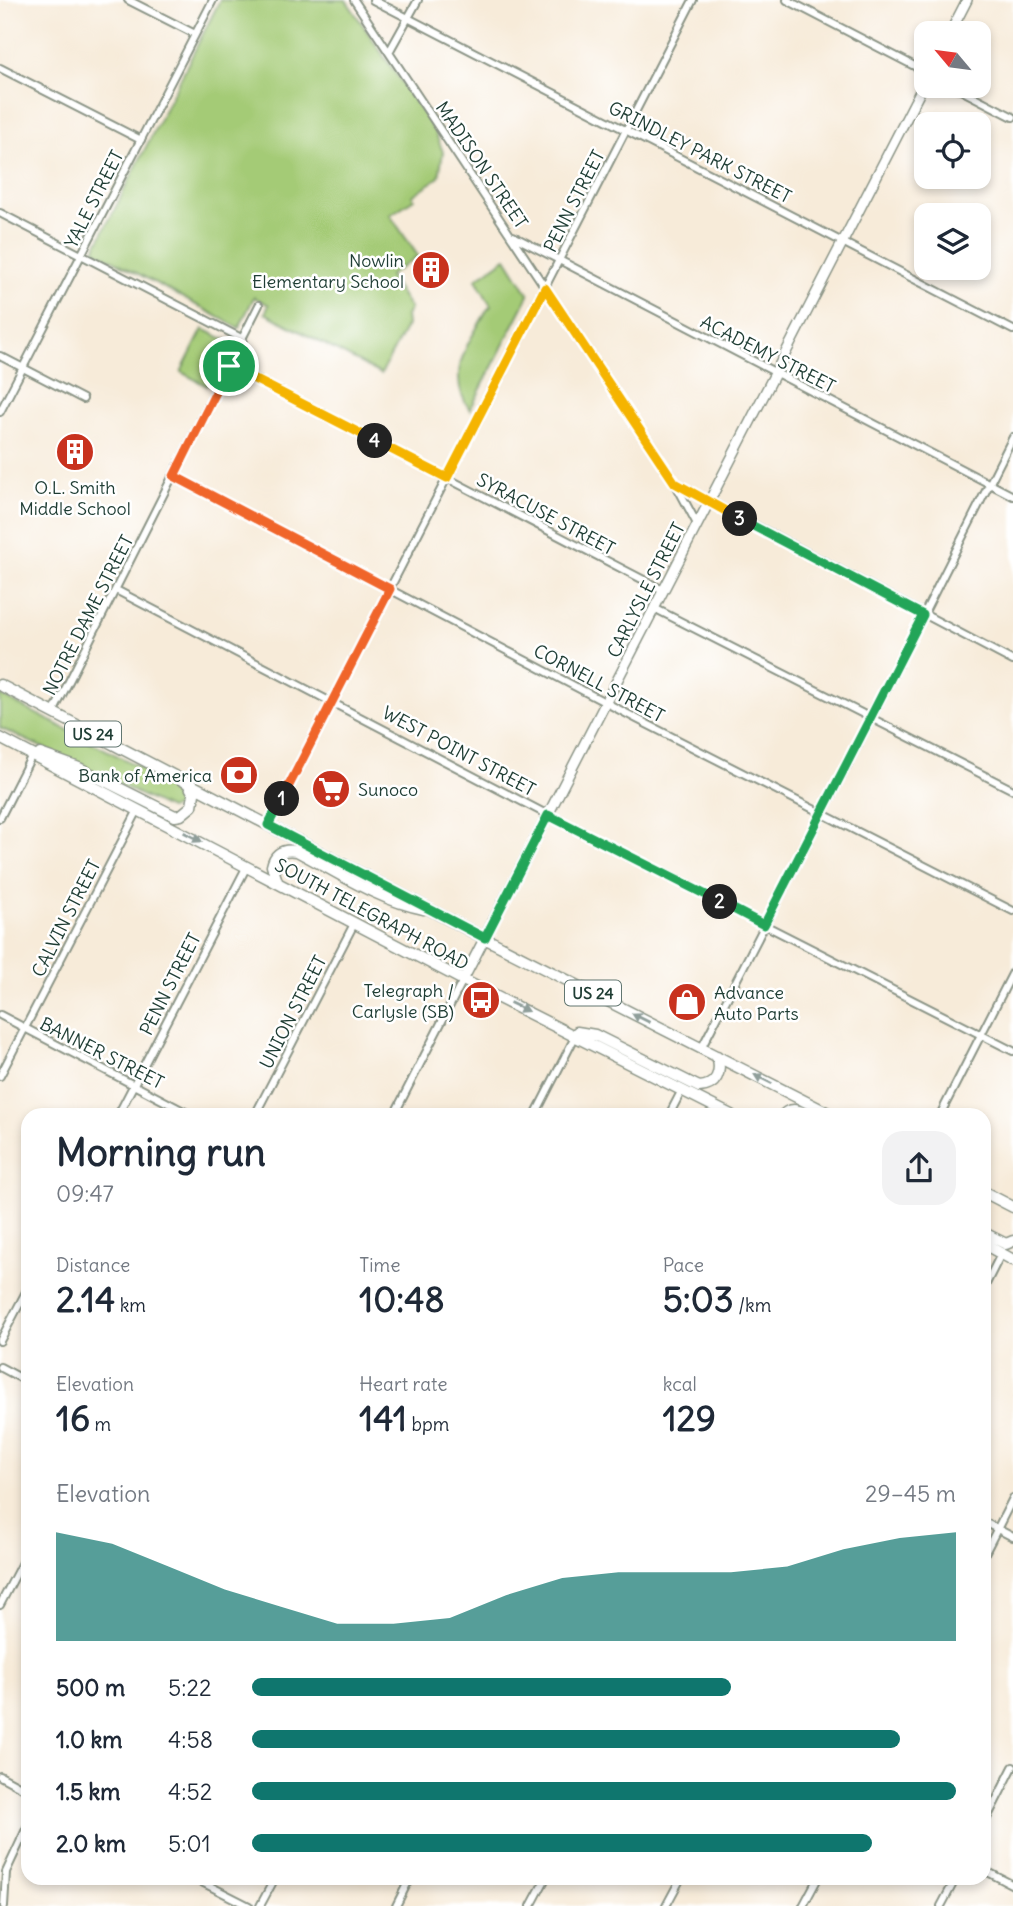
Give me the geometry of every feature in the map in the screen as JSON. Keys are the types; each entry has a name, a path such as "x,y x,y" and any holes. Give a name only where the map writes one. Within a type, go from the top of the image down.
{"main road":[{"name":"SOUTH TELEGRAPH ROAD","path":"0,685 818,1108"},
{"name":"SOUTH TELEGRAPH ROAD","path":"0,738 463,980 717,1108"},
{"path":"16,747 79,768 175,816 187,811 194,799 186,782"},
{"path":"277,881 273,873 273,860 281,851 297,851 407,906 433,911"},
{"path":"562,1029 595,1035 699,1087 712,1083 719,1076 718,1056"},
{"path":"991,1196 1013,1207"},
{"path":"991,1236 1006,1244 1013,1241"},
{"path":"991,1248 1013,1260"}],"street":[{"path":"128,0 195,34"},
{"name":"YALE STREET","path":"0,412 213,0"},
{"name":"MADISON STREET","path":"354,0 675,483 697,524"},
{"name":"GRINDLEY PARK STREET","path":"373,0 1013,330"},
{"path":"389,52 418,0"},
{"name":"PENN STREET","path":"268,825 693,0"},
{"path":"787,0 914,66"},
{"path":"956,21 967,0"},
{"path":"0,68 141,140"},
{"name":"CARLYSLE STREET","path":"398,1108 916,98"},
{"path":"976,98 1013,117"},
{"path":"0,213 243,339"},
{"name":"ACADEMY STREET","path":"511,235 1013,496"},
{"name":"NOTRE DAME STREET","path":"54,713 259,305"},
{"path":"0,355 83,399"},
{"name":"SYRACUSE STREET","path":"229,366 663,590"},
{"path":"701,1049 1013,437"},
{"name":"CORNELL STREET","path":"174,476 1013,911"},
{"path":"675,483 1013,661"},
{"name":"WEST POINT STREET","path":"116,590 548,815 1013,1051"},
{"path":"654,608 1013,790"},
{"path":"0,818 32,755"},
{"name":"CALVIN STREET","path":"0,1076 138,810"},
{"name":"PENN STREET","path":"122,1108 247,866"},
{"name":"UNION STREET","path":"259,1108 355,922"},
{"path":"944,1108 1013,972"},
{"name":"BANNER STREET","path":"0,1015 178,1108"},
{"path":"539,1108 576,1035"},
{"path":"673,1108 682,1090"},
{"path":"991,1274 1001,1254"},
{"path":"0,1341 21,1301"},
{"path":"0,1367 21,1378"},
{"path":"991,1541 1013,1498"},
{"path":"991,1526 1013,1537"},
{"path":"0,1605 21,1564"},
{"path":"991,1810 1013,1767"},
{"path":"0,1776 21,1787"},
{"path":"2,1904 6,1872 21,1840"},
{"path":"991,1874 1013,1885"},
{"path":"208,1885 249,1906"},
{"path":"260,1906 271,1885"},
{"path":"396,1906 406,1885"},
{"path":"531,1906 542,1885"},
{"path":"666,1906 677,1885"},
{"path":"803,1906 814,1885"},
{"path":"941,1906 952,1885"}],"green space":[{"path":"220,0 346,0 435,132 443,152 439,177 390,215 418,256 389,276 410,308 406,316 407,325 381,374 265,313 269,305 254,297 239,328 94,250"},
{"path":"506,258 529,295 470,410 459,383 459,371 467,346 491,306 476,279"},
{"path":"203,329 230,342 207,386 181,372"},
{"path":"0,695 180,788 185,793 186,800 180,807 169,809 0,728"}],"place":[{"name":"Nowlin Elementary School","path":"431,270"},
{"name":"O.L. Smith Middle School","path":"75,452"},
{"name":"Bank of America","path":"239,775"},
{"name":"Sunoco","path":"331,789"},
{"name":"Telegraph / Carlysle (SB)","path":"481,1000"},
{"name":"Advance Auto Parts","path":"687,1002"}],"route":[{"path":"545,288 675,483 923,615 764,925 548,815 485,938 268,825 390,589 174,476 229,366 447,478 545,288"}]}
